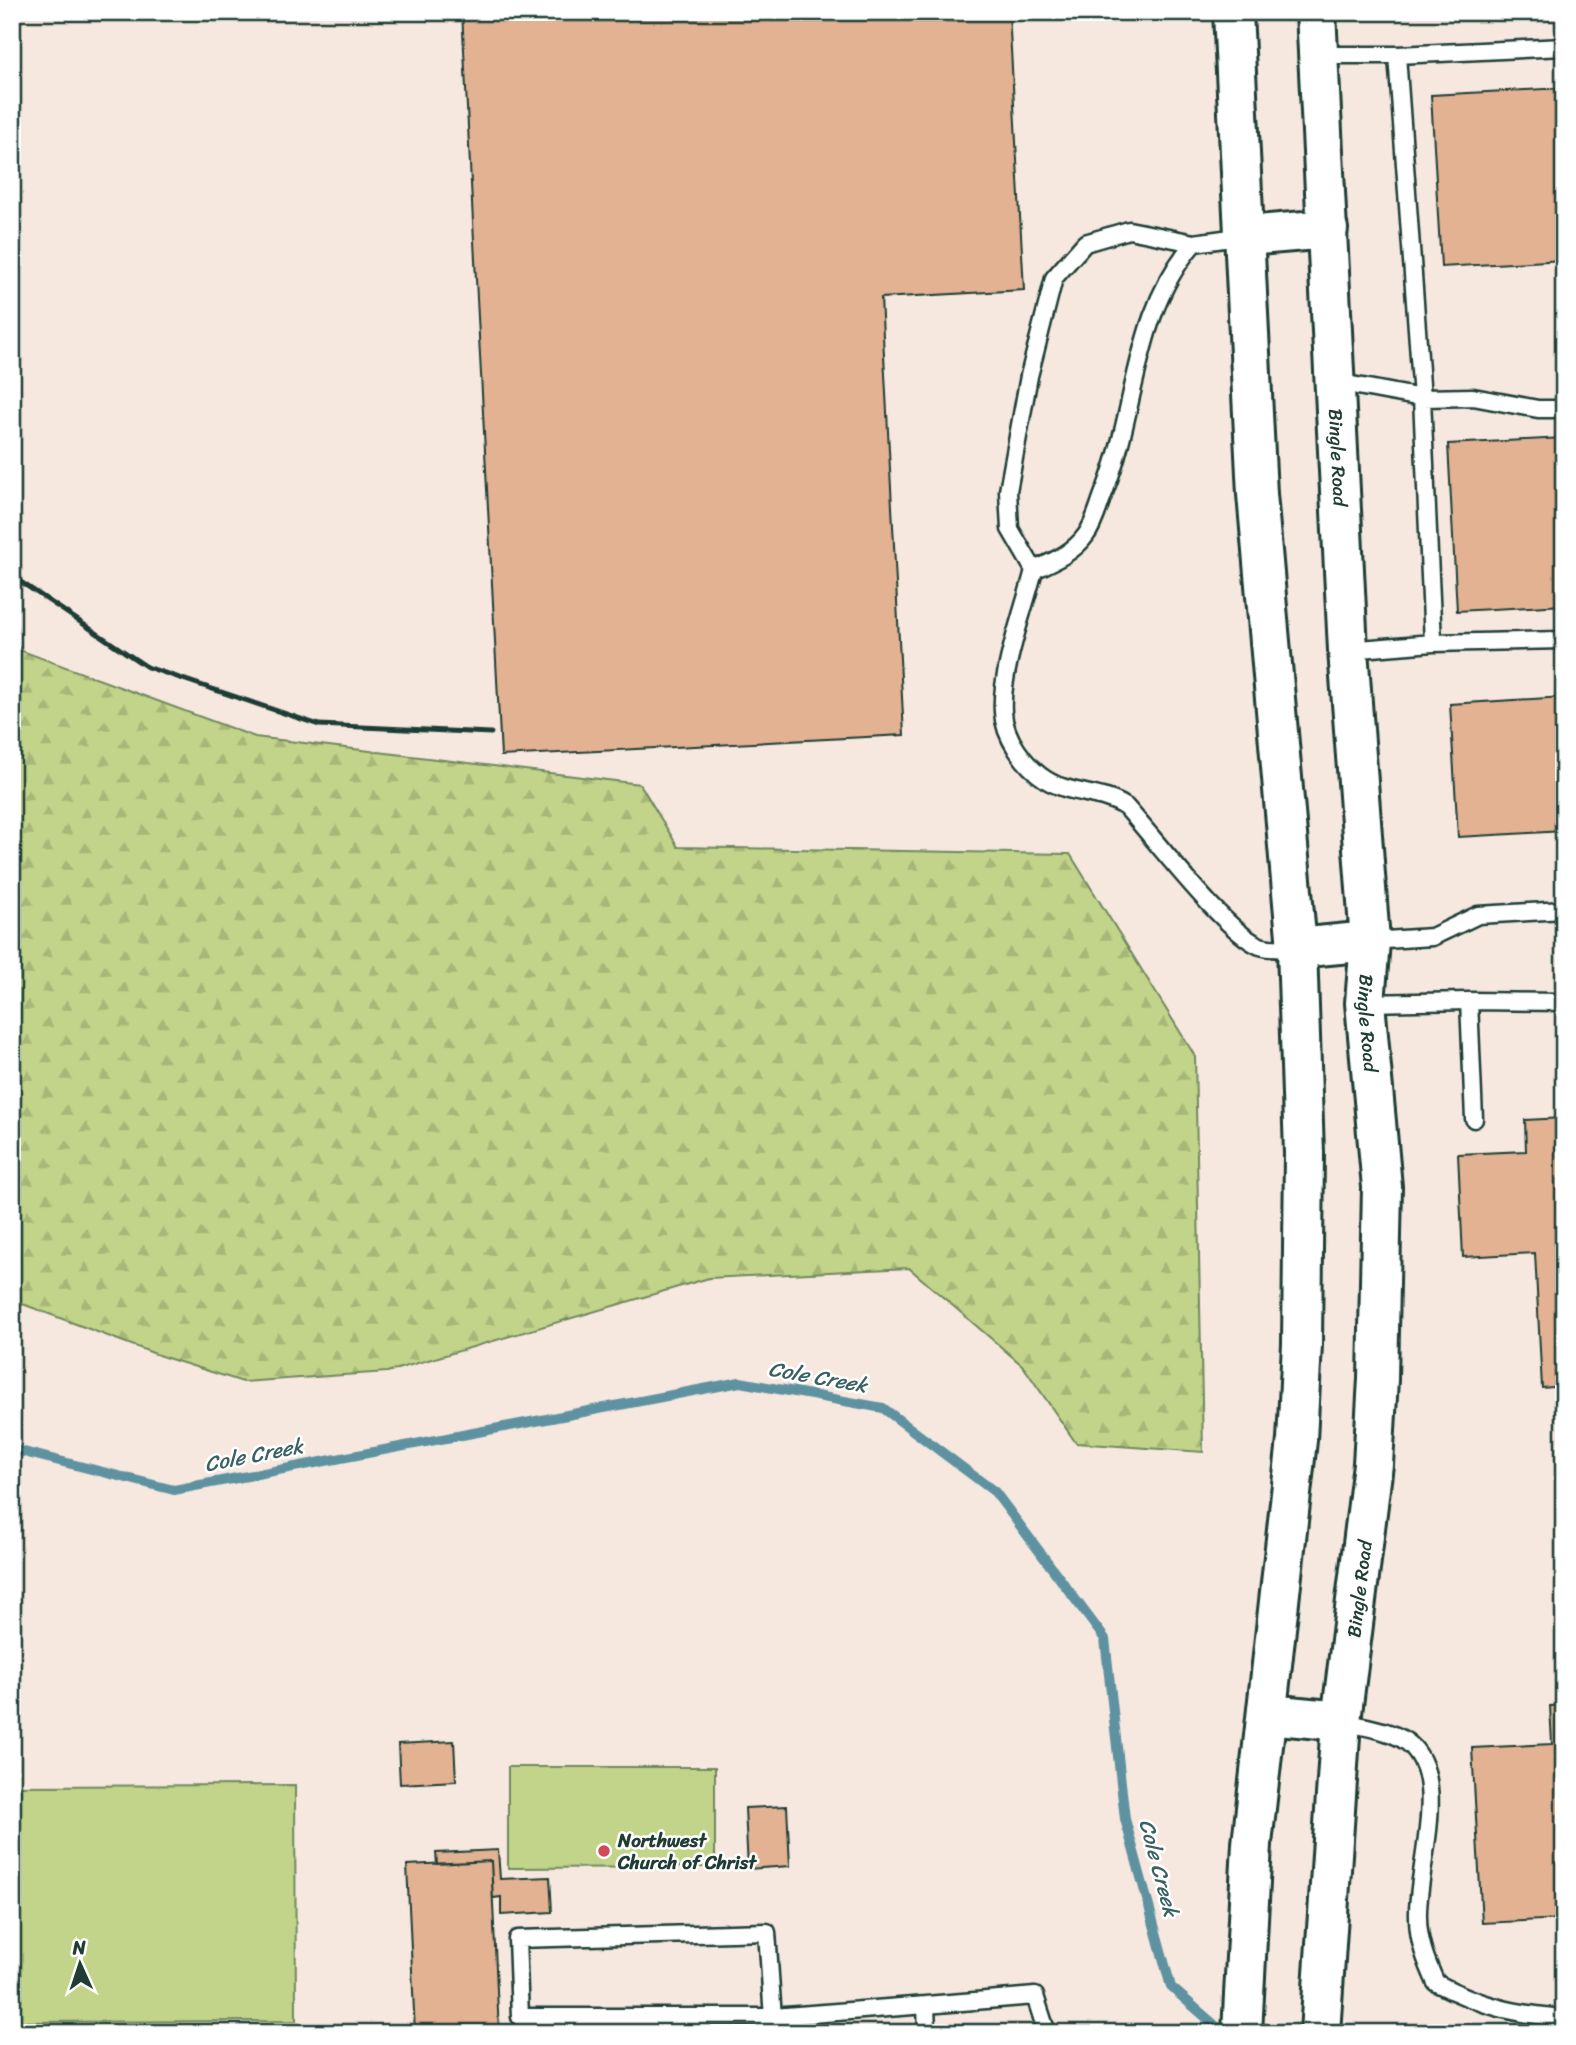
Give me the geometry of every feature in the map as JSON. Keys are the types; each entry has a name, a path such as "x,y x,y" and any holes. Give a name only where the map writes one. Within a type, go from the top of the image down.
{"main road":[{"path":"1233,12 1257,494 1297,948 1304,1153 1302,1344 1290,1529 1252,1844 1242,2033"},
{"name":"Bingle Road","path":"1316,12 1348,650 1370,941 1365,1003 1382,1187 1378,1379 1366,1538 1341,1721 1320,2033"},
{"path":"1246,236 1328,229"},
{"path":"1297,948 1370,941"},
{"path":"1268,1714 1341,1721"}],"lane":[{"path":"1319,55 1397,55 1564,47"},
{"path":"1397,55 1422,398 1433,643"},
{"path":"1246,236 1194,243 1129,230 1085,243 1054,278 1029,376 1008,491 1010,529 1034,570 1004,686 1003,714 1009,735 1028,764 1059,786 1116,800 1126,807 1208,902 1247,939 1268,948 1297,948"},
{"path":"1034,570 1064,557 1087,534 1111,474 1151,314 1172,268 1194,243"},
{"path":"1336,382 1422,398 1473,397 1538,409 1564,409"},
{"path":"1348,650 1433,643 1564,640"},
{"path":"1370,941 1432,937 1478,915 1564,910"},
{"path":"1469,1001 1474,1119"},
{"path":"1365,1003 1564,1002"},
{"path":"1341,1721 1393,1734 1407,1742 1419,1754 1428,1776 1429,1819 1418,1915 1420,1941 1436,1983 1469,2000 1516,2014 1564,2018"},
{"path":"774,2025 767,1932 517,1940 520,2017 774,2025 926,2005 1035,1996 1047,2033"},
{"path":"926,2005 926,2033"}],"green space":[{"path":"12,640 22,651 255,737 640,784 678,847 1070,854 1195,1056 1203,1452 1076,1443 1023,1366 909,1268 709,1278 387,1372 243,1382 161,1356 12,1300"},
{"path":"508,1767 715,1767 715,1867 508,1868"},
{"path":"295,1785 296,2021 13,2022 13,1786"}],"building":[{"path":"462,12 1009,12 1024,290 881,298 904,735 501,756"},
{"path":"1564,88 1564,260 1441,267 1431,95"},
{"path":"1564,438 1564,605 1457,611 1448,444"},
{"path":"1564,697 1564,831 1458,837 1450,704"},
{"path":"1564,1118 1564,1386 1542,1388 1535,1253 1463,1257 1458,1154 1526,1151 1525,1120"},
{"path":"1564,1705 1564,1924 1563,1919 1482,1923 1472,1748 1552,1744 1550,1706"},
{"path":"454,1741 456,1781 400,1784 398,1744"},
{"path":"787,1806 790,1866 748,1869 745,1808"},
{"path":"498,1850 500,1879 550,1877 552,1912 501,1915 501,1897 493,1898 491,1861 437,1864 436,1853"},
{"path":"491,1861 499,2033 415,2033 407,1865"},
{"path":"570,2026 571,2033 537,2033 537,2028"}],"waterway":[{"name":"Cole Creek","path":"12,1449 174,1490 740,1382 883,1408 995,1492 1105,1639 1125,1819 1171,1987 1224,2033"}],"railway":[{"path":"12,576 147,667 319,725 491,733"}],"place":[{"name":"Northwest Church of Christ","path":"604,1851"}]}
